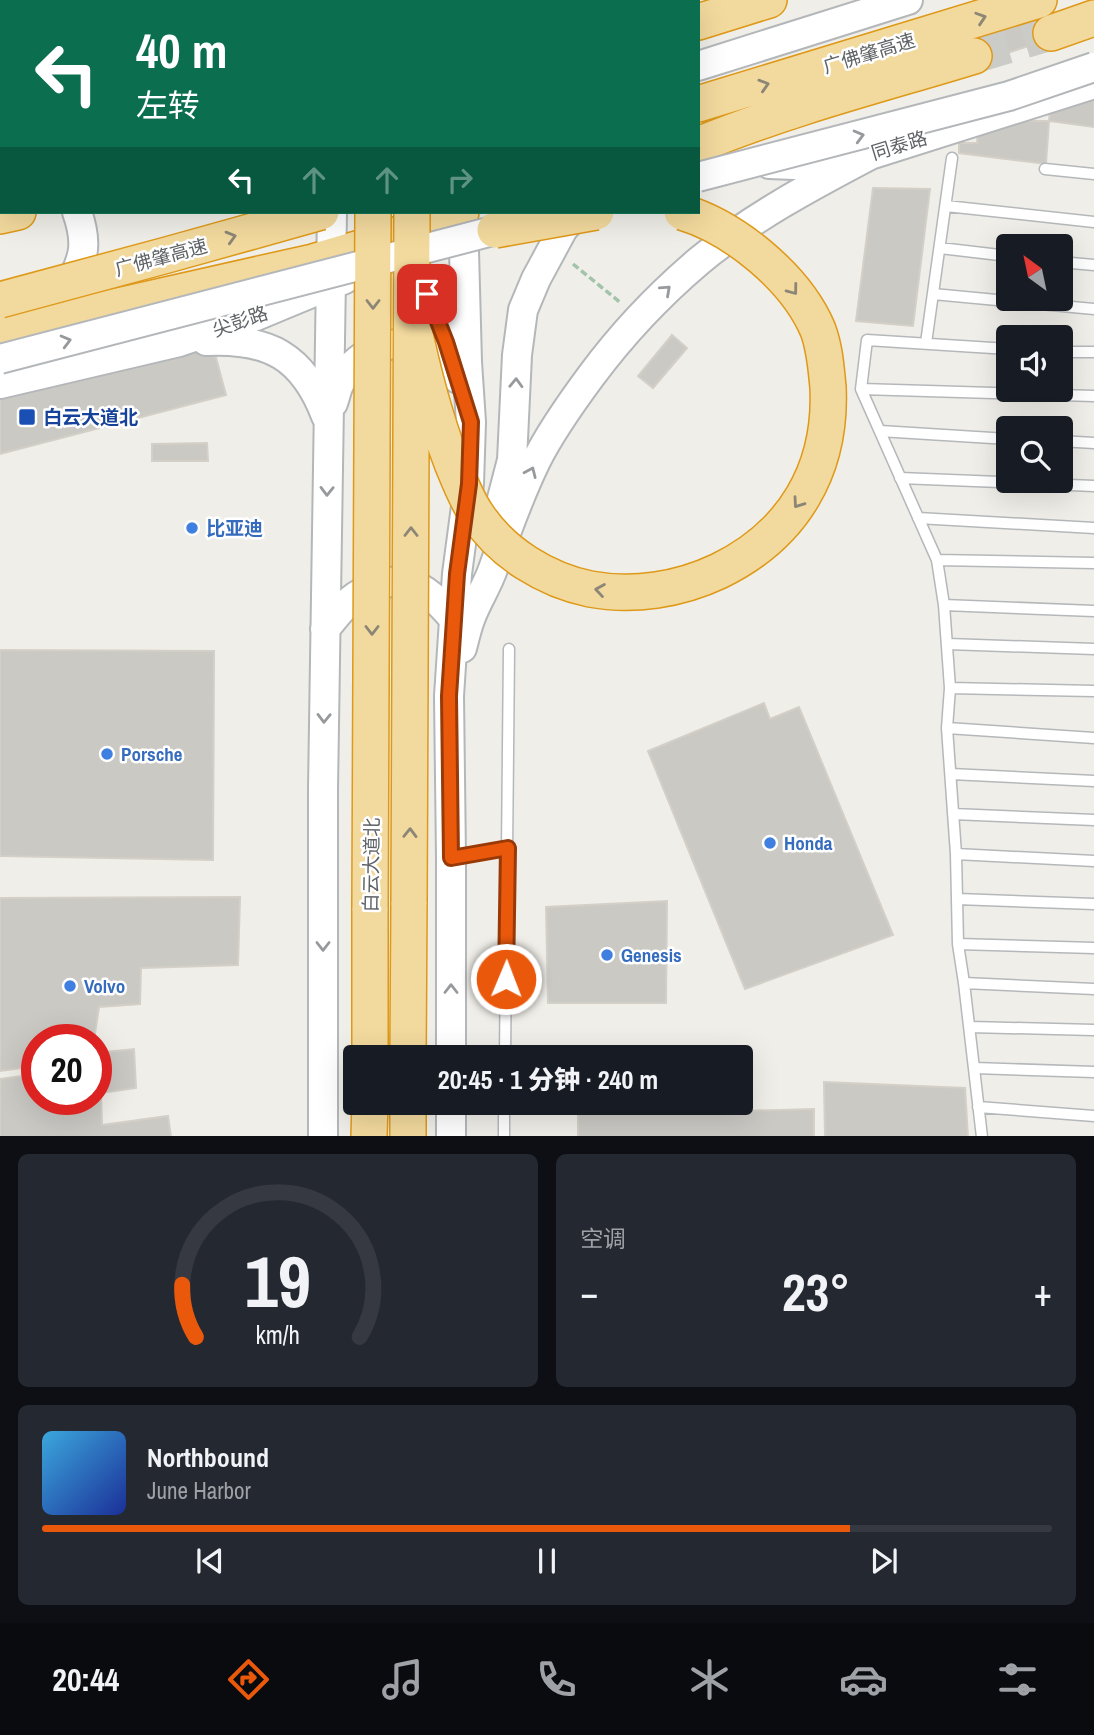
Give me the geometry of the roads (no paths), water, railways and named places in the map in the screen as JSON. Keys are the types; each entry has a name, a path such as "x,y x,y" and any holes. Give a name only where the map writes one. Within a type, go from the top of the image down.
{"highway":[{"path":"700,21 769,0"},
{"name":"广佛肇高速","path":"700,103 1039,0"},
{"path":"1051,33 1094,18"},
{"path":"700,144 745,125 974,56"},
{"name":"广佛肇高速","path":"0,300 314,214"},
{"name":"白云大道北","path":"370,1045 374,214"},
{"name":"白云大道北","path":"408,1045 412,214"},
{"path":"0,334 313,262 456,214"},
{"path":"495,230 585,214"},
{"path":"412,320 428,392 447,450 476,513 496,540 527,563 585,588 611,592 650,591 698,580 750,553 777,529 801,501 822,453 828,393 826,363 818,330 788,282 744,244 687,214"},
{"path":"369,1136 370,1115"},
{"path":"408,1115 408,1136"}],"street":[{"path":"700,65 908,0"},
{"path":"700,176 1009,96 1094,67"},
{"name":"同泰路","path":"700,154 755,163 794,164 870,155 1094,84"},
{"path":"462,617 493,570 504,534 537,459 568,406 608,354 659,297 710,252 779,205 870,155"},
{"path":"0,334 39,312 68,290 84,254 77,214"},
{"path":"323,1136 323,789 332,214"},
{"path":"376,214 397,240 427,294 446,342 471,422"},
{"name":"尖彭路","path":"0,384 179,342 278,308 403,251 459,214"},
{"path":"462,214 471,422 469,484 457,574 462,617"},
{"path":"0,359 558,214"},
{"path":"451,1045 449,696 462,617 512,460 517,355 523,310 563,229 576,214"},
{"path":"179,342 233,341 274,350 307,377 318,394 329,423"},
{"path":"329,423 338,386 349,369 371,351 398,343 411,344 434,354 447,368 471,422"},
{"path":"325,629 351,600 385,583 405,582 462,617"},
{"path":"451,1115 451,1136"}],"lane":[{"path":"926,343 952,158"},
{"path":"1045,169 1094,174"},
{"path":"946,206 1094,222"},
{"path":"940,248 996,255"},
{"path":"1073,263 1094,265"},
{"path":"933,294 1094,309"},
{"path":"982,1136 958,944 957,854 947,728 950,688 948,644 937,560 861,389 867,341 996,348"},
{"path":"1073,352 1094,352"},
{"path":"861,389 1094,396"},
{"path":"880,432 996,438"},
{"path":"1073,442 1094,443"},
{"path":"900,478 1094,486"},
{"path":"918,518 1094,528"},
{"path":"937,560 1094,563"},
{"path":"944,605 1094,611"},
{"path":"948,644 1094,649"},
{"path":"505,1045 509,649"},
{"path":"950,688 1094,691"},
{"path":"947,728 1094,738"},
{"path":"951,774 1094,781"},
{"path":"953,814 1094,820"},
{"path":"451,858 508,848"},
{"path":"957,854 1094,861"},
{"path":"957,900 1094,904"},
{"path":"958,944 1094,948"},
{"path":"964,983 1094,989"},
{"path":"970,1027 1094,1030"},
{"path":"975,1068 1094,1072"},
{"path":"978,1107 1094,1116"},
{"path":"504,1115 504,1136"}],"tunnel":[{"path":"974,56 1051,33"}],"place":[{"name":"白云大道北","path":"27,417"},
{"name":"比亚迪","path":"192,528"},
{"name":"Porsche","path":"107,754"},
{"name":"Honda","path":"770,843"},
{"name":"Genesis","path":"607,955"},
{"name":"Volvo","path":"70,986"}]}
